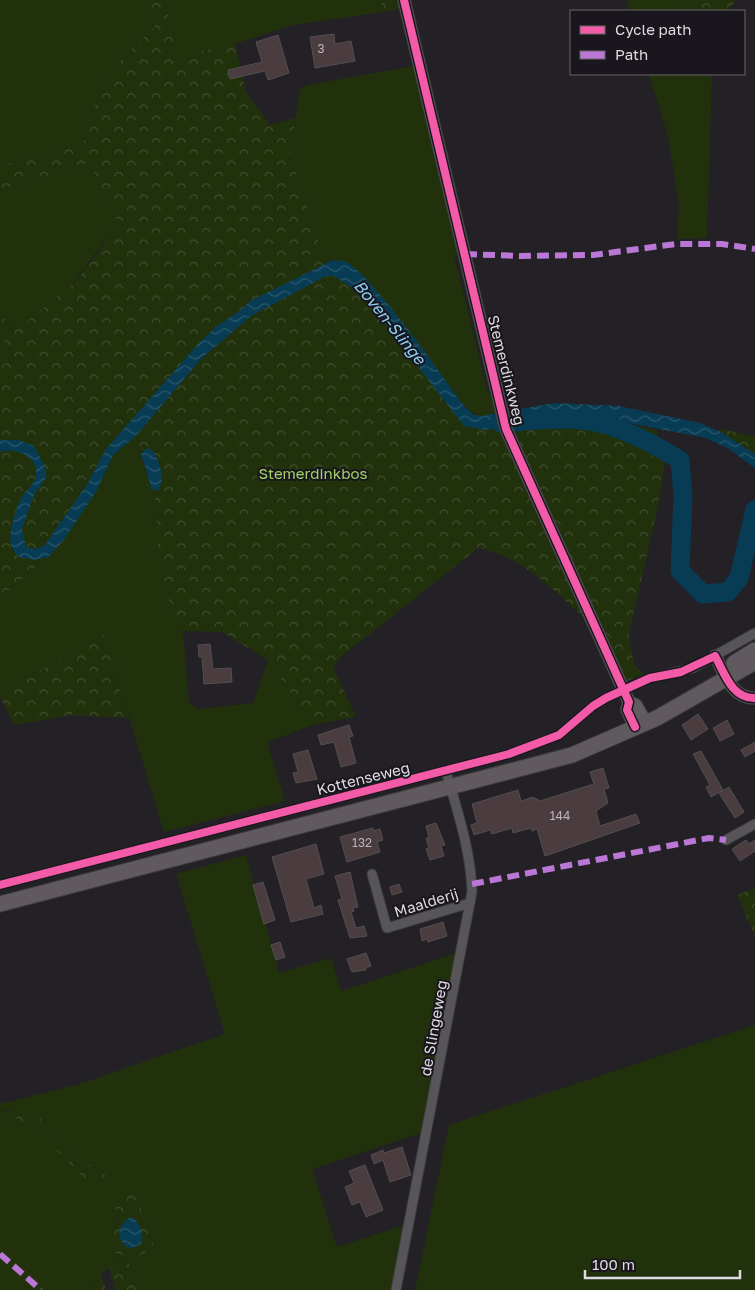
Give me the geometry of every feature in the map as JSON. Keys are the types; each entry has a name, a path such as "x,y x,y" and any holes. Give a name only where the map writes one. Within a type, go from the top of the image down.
{"main road":[{"name":"Kottenseweg","path":"0,904 450,788 522,767 638,721 722,668 755,650"},
{"name":"Kottenseweg","path":"722,668 755,662"}],"street":[{"name":"Stemerdinkweg","path":"404,0 506,429 629,702 636,705 638,721"},
{"name":"Kottenseweg","path":"0,885 446,771 545,742 570,727 593,706 650,678 687,670 722,668 755,633"},
{"path":"722,668 740,696 745,699 755,698"},
{"name":"de Slingeweg","path":"396,1290 470,903 472,872 446,771"},
{"path":"259,819 263,835"},
{"path":"726,840 755,824"},
{"name":"Maalderij","path":"372,874 387,928 470,903"}],"green space":[{"path":"0,0 147,0 155,27 130,50 109,76 98,97 82,145 0,165"},
{"name":"Stemerdinkbos","path":"147,0 163,0 172,28 176,57 235,44 246,92 270,125 296,118 290,154 325,263 345,261 361,274 377,290 408,328 462,404 474,415 491,415 502,426 586,620 537,576 509,559 494,552 478,548 342,656 333,667 356,717 313,725 268,660 222,632 183,631 169,602 158,549 156,504 141,452 134,437 113,455 96,492 63,541 48,557 0,598 0,367 15,357 0,335 0,312 12,331 19,328 76,281 97,254 117,220 89,163 0,190 0,165 82,145 98,97 109,76 130,50 155,27"},
{"path":"163,0 381,0 383,12 293,25 235,44 176,58 172,28"},
{"path":"381,0 397,0 400,9 383,12"},
{"path":"626,0 682,0 694,10 630,10"},
{"path":"682,0 737,0 728,10 694,10"},
{"path":"414,66 459,252 454,255 488,393 497,397 499,414 481,415 473,413 464,407 405,326 333,260 325,263 290,154 300,90 307,85"},
{"path":"649,75 712,75 707,238 677,239 679,205 668,136"},
{"path":"89,163 117,220 85,268 59,297 45,310 13,331 0,312 0,190"},
{"path":"0,335 15,357 0,367"},
{"path":"575,415 598,417 657,430 660,451 637,440 540,424 513,430 511,424 549,416"},
{"path":"540,424 637,440 666,454 658,506 629,635 634,664 643,674 627,681 622,677 517,443 516,428"},
{"path":"721,429 755,437 755,454 718,430"},
{"path":"135,437 156,504 158,549 169,602 183,631 189,702 199,709 253,703 268,660 313,725 267,742 285,801 164,832 104,635 0,692 0,598 48,557 96,492 113,455"},
{"path":"104,635 129,718 71,715 14,725 0,697 0,692"},
{"path":"246,855 279,973 331,958 341,991 456,953 421,1133 312,1169 337,1247 404,1225 391,1290 139,1290 126,1256 110,1266 86,1290 0,1290 0,1124 16,1118 106,1175 70,1152 40,1118 10,1109 0,1113 0,1104 76,1085 225,1034 176,874","holes":["135,1189 155,1249 121,1254 114,1226"]},
{"path":"755,888 755,936 737,895"},
{"path":"755,1025 755,1290 415,1290 449,1125"},
{"path":"22,1108 40,1118 70,1152 106,1175 99,1184 83,1177 38,1132 16,1118 0,1124 0,1113"},
{"path":"135,1189 155,1249 137,1256 126,1256 113,1252 112,1235 119,1219 111,1195"},
{"path":"126,1256 139,1290 115,1290 109,1267"},
{"path":"101,1275 106,1290 86,1290"}],"water":[{"path":"333,260 344,261 355,268 370,283 406,327 464,406 474,415 481,416 554,403 619,406 700,423 719,431 755,454 755,468 729,449 706,438 598,417 549,416 486,430 464,426 361,293 334,276 326,276 251,316 201,359 135,437 113,455 96,492 63,541 48,557 34,560 19,557 11,546 12,527 21,498 34,482 35,465 27,456 20,453 14,451 0,452 0,440 19,440 34,446 46,469 46,478 34,495 22,529 26,547 34,549 44,546 86,486 106,449 198,344 218,325 252,300"},
{"path":"147,448 153,451 160,465 162,480 159,490 152,490 141,454"},
{"path":"129,1218 134,1218 141,1230 142,1236 141,1244 130,1249 122,1242 119,1234 122,1226"}],"building":[{"path":"334,34 335,44 351,41 355,61 315,68 310,37"},
{"path":"278,35 289,73 268,80 265,71 230,79 228,70 262,62 256,42"},
{"path":"210,644 213,669 231,668 232,682 204,684 202,657 199,657 198,645"},
{"path":"698,714 708,729 691,740 682,725"},
{"path":"727,720 734,734 720,741 713,728"},
{"path":"349,725 353,736 349,737 356,763 341,767 334,742 321,745 318,735"},
{"path":"755,742 755,751 745,757 741,750"},
{"path":"308,750 317,779 296,783 293,773 298,772 293,754"},
{"path":"701,751 723,790 711,797 706,787 710,785 693,754"},
{"path":"603,768 609,788 604,789 608,803 596,811 600,826 636,814 640,823 545,856 537,829 532,831 531,828 513,833 512,828 492,834 490,830 474,835 471,825 477,823 472,804 518,790 521,801 533,797 540,801 594,784 590,772"},
{"path":"729,787 744,812 735,818 719,793"},
{"path":"436,823 445,845 441,846 444,856 430,860 426,849 429,848 426,838 429,838 426,826"},
{"path":"373,828 374,831 380,829 383,840 377,842 380,852 347,862 340,837"},
{"path":"746,840 749,844 755,840 755,851 740,861 732,849"},
{"path":"316,844 324,874 306,879 314,908 321,905 323,914 291,922 272,857"},
{"path":"350,872 358,907 353,908 354,911 351,912 356,928 364,926 367,936 350,938 338,900 342,899 335,876"},
{"path":"263,882 275,920 264,924 253,885"},
{"path":"399,884 402,892 392,895 390,887"},
{"path":"443,922 447,936 428,942 427,939 422,941 420,929"},
{"path":"280,942 285,957 276,960 271,945"},
{"path":"366,953 371,966 366,968 366,970 352,972 347,959"},
{"path":"402,1147 411,1175 390,1182 383,1160 374,1164 371,1155 383,1150 384,1153"},
{"path":"365,1165 383,1210 366,1217 360,1202 352,1205 345,1187 354,1183 349,1171"}],"waterway":[{"name":"Boven-Slinge","path":"500,423 554,419 594,422 617,428 654,445 680,460 683,495 680,571 703,594 728,592 739,578 755,510"}],"marked path":[{"path":"465,254 521,256 593,255 676,244 722,244 755,249"},
{"path":"472,884 709,838 726,840"},
{"path":"0,1254 41,1290"}],"cycle path":[{"path":"404,0 506,429 629,702 627,710 635,727"},
{"path":"0,885 509,754 559,735 593,706 606,698 650,678 681,672 715,656 735,690 747,697 755,698"}]}
